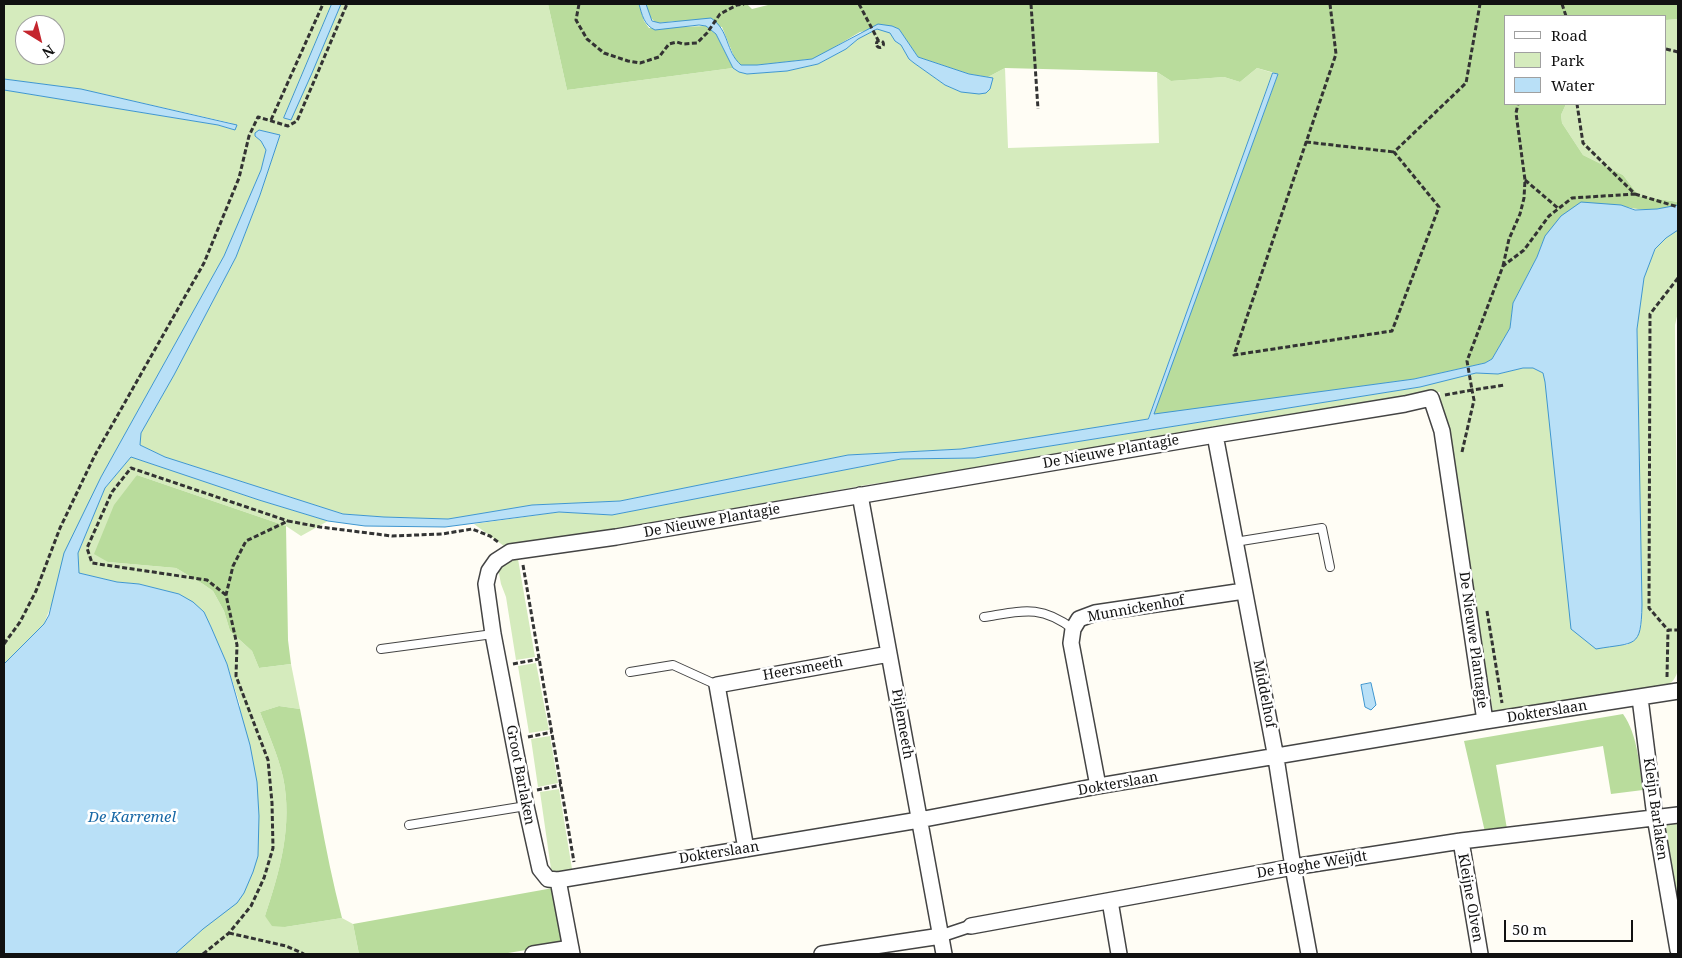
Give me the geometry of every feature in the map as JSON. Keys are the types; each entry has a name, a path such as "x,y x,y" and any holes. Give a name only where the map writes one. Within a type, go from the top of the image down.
{"street":[{"name":"De Nieuwe Plantagie","path":"515,551 616,538 1215,434 1405,404 1431,398 1442,430 1485,722"},
{"name":"Middelhof","path":"1215,434 1276,758 1309,954"},
{"name":"Pijlemeeth","path":"860,495 944,954"},
{"name":"Groot Barlaken","path":"515,551 496,560 489,571 486,584 493,634 524,799 540,869 548,879 558,880"},
{"name":"Munnickenhof","path":"1098,786 1071,643 1073,629 1080,619 1095,614 1244,591"},
{"name":"Heersmeeth","path":"717,685 889,654"},
{"path":"717,685 746,849"},
{"name":"Dokterslaan","path":"558,880 919,820 1098,786 1678,691"},
{"name":"Kleijn Barlaken","path":"1640,698 1655,817 1678,950"},
{"name":"De Hoghe Weijdt","path":"971,926 1293,868 1461,841 1678,814"},
{"name":"Kleijne Olven","path":"1461,841 1480,954"},
{"path":"533,954 571,951 558,880"},
{"path":"1110,900 1119,954"},
{"path":"822,954 941,936 971,926"}],"lane":[{"path":"1236,542 1322,528 1330,567"},
{"path":"984,617 1028,610 1061,620 1073,629"},
{"path":"381,650 493,634"},
{"path":"630,672 674,665 717,685"},
{"path":"409,825 524,799"}],"path":[{"path":"271,120 323,4"},
{"path":"4,644 20,622 36,591 60,528 95,455 204,263 239,178 250,136 258,117 288,126 297,120 347,4"},
{"path":"579,4 576,20 587,39 604,52 628,61 640,63 659,57 669,44 677,42 684,44 696,43 707,33 720,14 736,4 744,4"},
{"path":"859,4 878,40"},
{"path":"1031,4 1038,108"},
{"path":"1306,142 1394,152 1438,207 1392,331 1234,355 1306,142 1336,54 1330,4"},
{"path":"1394,152 1466,83 1480,4"},
{"path":"1461,458 1474,400 1467,361 1503,266 1509,239 1520,214 1524,198 1525,180 1516,113 1518,105"},
{"path":"1577,105 1583,143 1635,194"},
{"path":"1525,180 1559,209"},
{"path":"1503,266 1524,250 1549,216 1572,198 1635,194 1678,206"},
{"path":"1659,678 1667,677 1668,630 1649,608 1650,314 1678,278"},
{"path":"1431,398 1505,385"},
{"path":"226,595 207,580 92,563 87,548 112,492 131,468 288,521 392,536 442,534 472,529 490,536 515,551 539,659 575,864"},
{"path":"203,954 229,933 251,906 264,878 273,848 272,803 268,760 236,676 237,645 226,595 233,566 246,541 288,521"},
{"path":"1486,610 1503,705"},
{"path":"1668,630 1678,630"},
{"path":"500,666 539,659"},
{"path":"514,740 552,732"},
{"path":"524,799 561,786"},
{"path":"229,933 286,946 304,954"}],"green space":[{"path":"4,4 332,4 284,118 290,120 341,4 548,4 567,90 733,68 747,74 787,71 818,64 877,29 890,32 895,41 901,45 909,59 945,85 961,92 992,78 988,77 1005,68 1008,148 1159,143 1157,72 1171,81 1224,77 1240,82 1257,68 1273,73 1148,419 961,449 848,455 620,501 532,505 448,519 343,514 165,457 140,445 141,433 236,257 260,195 280,135 259,130 255,136 261,141 266,150 261,170 224,256 101,477 44,624 4,664 4,90 218,125 235,130 231,123 81,89 4,79"},
{"path":"548,4 639,4 644,21 649,28 706,26 716,34 733,68 567,90"},
{"path":"646,4 747,4 752,9 772,4 1678,4 1678,19 1667,20 1667,15 1504,15 1504,105 1566,105 1561,115 1562,123 1583,155 1623,175 1639,196 1678,202 1678,205 1649,210 1620,205 1545,236 1537,257 1513,303 1510,328 1492,359 1485,363 1414,379 1153,415 1278,74 1257,68 1240,82 1224,77 1171,81 1157,72 1005,68 988,77 969,74 918,57 899,29 892,26 860,32 812,59 741,65 735,59 722,27 675,21 660,23 655,22 650,17"},
{"path":"1678,19 1678,202 1639,196 1623,175 1583,155 1562,123 1561,115 1566,105 1667,105 1667,20"},
{"path":"1678,230 1678,312 1675,325 1678,669 1673,681 1658,688 1639,688 1507,713 1493,713 1442,418 1440,392 996,468 872,484 508,549 474,524 559,512 612,515 901,459 975,458 1420,387 1476,373 1498,374 1523,368 1533,368 1543,373 1620,645 1627,645 1641,628 1642,605 1637,329 1640,298 1644,278 1655,250 1662,241"},
{"path":"131,457 328,521 301,536 286,526 137,475 108,562 176,568 213,591 224,611 230,631 252,651 259,668 291,664 300,709 279,706 260,712 281,769 287,813 280,865 265,916 285,927 342,918 353,924 359,954 175,954 203,929 240,705 227,664 204,612 179,594 139,584 117,582 79,573 78,553 105,488"},
{"path":"137,475 286,526 288,640 291,664 259,668 252,651 230,631 224,611 213,591 176,568 108,562 94,554 114,505"},
{"path":"518,559 535,657 516,660 506,597 501,584 497,563"},
{"path":"536,663 549,730 529,733 518,666"},
{"path":"279,706 300,709 324,840 342,918 285,927 272,926 265,916 280,865 287,813 281,769 260,712"},
{"path":"1623,714 1635,741 1643,790 1611,794 1603,746 1496,765 1507,829 1485,832 1464,741"},
{"path":"550,736 558,783 538,787 531,739"},
{"path":"559,789 573,875 558,876 551,869 540,792"},
{"path":"1678,822 1678,909 1662,824"},
{"path":"553,888 562,944 502,954 359,954 353,924"}],"water":[{"path":"332,4 341,4 291,120 284,118"},
{"path":"639,4 646,4 652,21 660,23 711,18 725,35 732,54 741,65 812,59 878,24 899,29 918,57 969,74 993,78 990,89 986,93 961,92 945,85 914,63 890,33 877,29 818,64 787,71 747,74 733,68 716,34 706,26 699,25 655,30 651,28 642,16"},
{"name":"De Karremel","path":"1273,73 1278,74 1154,414 1414,379 1485,363 1492,359 1510,328 1513,303 1537,257 1545,236 1561,216 1581,202 1621,205 1635,210 1657,209 1678,205 1678,230 1655,249 1644,278 1637,329 1642,605 1640,629 1634,641 1628,644 1596,649 1571,629 1545,382 1543,373 1533,368 1523,368 1498,374 1476,373 1420,387 975,458 901,459 612,515 559,512 445,527 365,526 328,521 131,457 105,488 78,553 79,573 117,582 139,584 179,594 193,602 204,612 227,664 250,745 257,782 259,816 258,856 244,893 237,903 203,929 175,954 4,954 4,664 44,624 49,615 64,553 101,477 224,256 261,170 266,150 261,141 255,136 255,133 259,130 280,135 260,195 236,257 141,433 140,445 165,457 343,514 448,519 532,505 620,501 848,455 961,449 1148,419"},
{"path":"4,79 81,89 237,125 235,130 218,125 4,90"},
{"path":"1371,683 1376,705 1371,710 1365,707 1361,685"}]}
